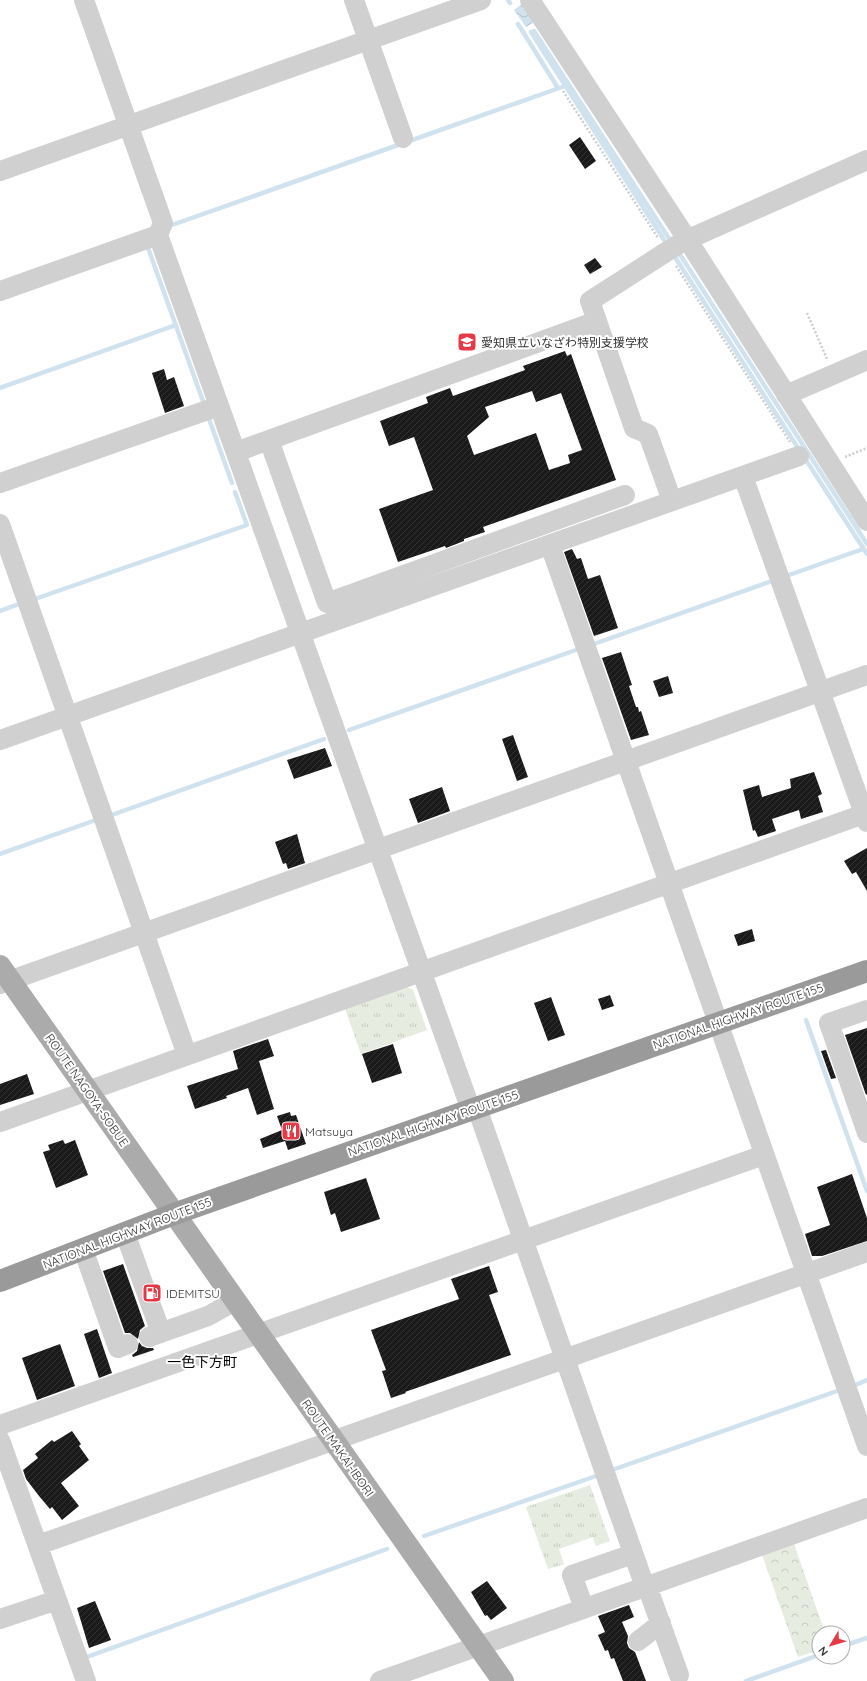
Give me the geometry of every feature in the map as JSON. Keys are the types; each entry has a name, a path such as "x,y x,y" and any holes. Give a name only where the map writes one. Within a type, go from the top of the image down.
{"highway":[{"name":"NATIONAL HIGHWAY ROUTE 155","path":"0,1281 174,1214 717,1023 867,972"}],"main road":[{"name":"ROUTE NAGOYA-SOBUE","path":"3,977 174,1214"},
{"name":"ROUTE MAKAI-IBORI","path":"174,1214 503,1681"}],"street":[{"path":"84,0 163,223 158,235 421,972 523,1240 633,1554 661,1623 679,1675"},
{"path":"354,0 403,138"},
{"path":"0,171 481,0"},
{"path":"532,3 867,521"},
{"path":"672,501 648,434 634,428 590,301 666,254 684,240 867,160"},
{"path":"0,291 158,235"},
{"path":"236,452 597,321"},
{"path":"786,395 867,360"},
{"path":"0,483 219,406"},
{"path":"269,440 327,603 625,494"},
{"path":"0,740 799,456"},
{"path":"0,1122 668,884 866,817 743,476"},
{"path":"0,524 187,1056"},
{"path":"550,545 625,762 867,1446"},
{"path":"3,977 144,933 867,675"},
{"path":"867,1010 829,1023 867,1133"},
{"path":"0,1425 764,1155"},
{"path":"125,1233 155,1335 208,1316 235,1300"},
{"path":"83,1249 118,1348 128,1344"},
{"path":"38,1545 867,1252"},
{"path":"0,1440 86,1681"},
{"path":"380,1681 867,1508"},
{"path":"584,1608 572,1575 633,1554"},
{"path":"0,1619 57,1600"},
{"path":"638,1641 661,1623"}],"path":[{"path":"563,91 666,254 799,456"},
{"path":"807,314 833,374"},
{"path":"830,463 867,448"}],"green space":[{"path":"403,985 413,990 427,1030 361,1054 344,1006"},
{"path":"590,1485 610,1541 596,1546 593,1537 559,1549 564,1564 548,1569 526,1507"},
{"path":"793,1541 822,1625 811,1625 811,1653 798,1657 761,1552"}],"water":[{"path":"522,4 534,22 526,27 514,10"}],"building":[{"path":"580,137 596,161 585,169 569,145"},
{"path":"595,258 602,267 590,274 584,265"},
{"path":"565,351 567,356 571,354 616,480 483,527 485,532 464,539 464,541 446,548 445,546 398,562 379,509 433,490 414,437 389,446 380,421 428,403 426,397 450,388 453,396 525,370 523,366","holes":["532,391 536,402 561,393 582,450 568,455 570,463 549,470 536,433 474,455 467,436 489,417 485,407"]},
{"path":"164,369 167,380 174,377 184,406 165,413 152,373"},
{"path":"572,549 577,559 581,558 588,579 600,575 618,628 594,636 564,552"},
{"path":"621,652 632,685 629,686 636,707 638,707 639,712 641,711 649,735 631,740 602,658"},
{"path":"668,676 673,693 659,697 653,681"},
{"path":"513,735 528,777 517,781 502,739"},
{"path":"325,748 332,766 294,779 287,760"},
{"path":"814,772 822,794 818,796 823,812 801,819 799,810 772,819 776,831 758,837 755,830 753,831 743,790 759,785 762,797 791,788 790,779"},
{"path":"442,787 450,811 418,823 409,799"},
{"path":"297,834 305,863 288,869 286,863 283,864 275,842"},
{"path":"867,848 867,891 856,872 852,874 844,861"},
{"path":"752,929 755,941 738,946 734,935"},
{"path":"610,995 614,1006 602,1010 598,999"},
{"path":"551,997 565,1035 548,1041 534,1003"},
{"path":"867,1028 867,1094 866,1095 845,1035"},
{"path":"268,1039 274,1056 259,1061 274,1109 257,1115 248,1088 226,1096 227,1098 195,1109 187,1086 238,1069 233,1051"},
{"path":"393,1044 402,1073 372,1083 362,1054"},
{"path":"826,1050 836,1078 831,1079 821,1051"},
{"path":"27,1074 34,1094 0,1105 0,1084"},
{"name":"Matsuya","path":"290,1112 291,1116 296,1115 306,1144 288,1150 285,1141 263,1148 260,1139 282,1130 277,1116"},
{"path":"63,1140 65,1144 75,1140 88,1175 56,1188 43,1152 50,1150 48,1145"},
{"path":"852,1174 867,1218 867,1241 822,1256 812,1256 805,1234 830,1225 817,1187"},
{"path":"366,1178 380,1219 341,1232 335,1213 331,1215 324,1192"},
{"path":"123,1264 145,1326 140,1330 138,1339 130,1333 125,1333 103,1271"},
{"path":"489,1266 498,1292 489,1295 511,1355 391,1398 382,1371 386,1370 371,1330 459,1299 451,1279"},
{"path":"97,1329 112,1373 99,1378 84,1334"},
{"path":"139,1342 142,1346 153,1348 154,1350 133,1357 132,1355 137,1351"},
{"path":"60,1344 75,1386 37,1400 22,1358"},
{"path":"72,1431 81,1444 79,1446 89,1460 61,1483 79,1506 62,1520 52,1507 50,1509 39,1496 26,1479 23,1470 38,1458 35,1454 52,1440 54,1442"},
{"path":"487,1581 507,1608 491,1620 487,1615 485,1616 471,1592"},
{"path":"95,1601 111,1640 89,1648 77,1608"},
{"path":"629,1605 634,1617 622,1622 628,1636 627,1643 629,1648 635,1652 646,1681 623,1681 614,1658 611,1659 608,1650 605,1651 598,1635 605,1632 598,1616"}],"waterway":[{"path":"518,24 558,88"},
{"path":"534,31 672,243"},
{"path":"531,32 668,246"},
{"path":"172,225 565,86"},
{"path":"147,245 204,404"},
{"path":"677,250 867,544"},
{"path":"673,254 800,451"},
{"path":"0,388 176,325"},
{"path":"209,419 232,483"},
{"path":"804,457 867,554"},
{"path":"32,600 247,525 235,492"},
{"path":"786,576 863,549"},
{"path":"591,645 772,581"},
{"path":"0,611 19,604"},
{"path":"349,730 576,650"},
{"path":"109,816 324,739"},
{"path":"0,854 96,820"},
{"path":"806,1020 867,1191"},
{"path":"853,1386 867,1380"},
{"path":"612,1470 840,1390"},
{"path":"424,1536 599,1475"},
{"path":"84,1658 387,1549"},
{"path":"851,1643 867,1638"},
{"path":"746,1681 811,1658"}],"place":[{"name":"愛知県立いなざわ特別支援学校","path":"467,342"},
{"name":"Matsuya","path":"291,1131"},
{"name":"IDEMITSU","path":"152,1293"}],"district":[{"name":"一色下方町","path":"202,1362"}]}
